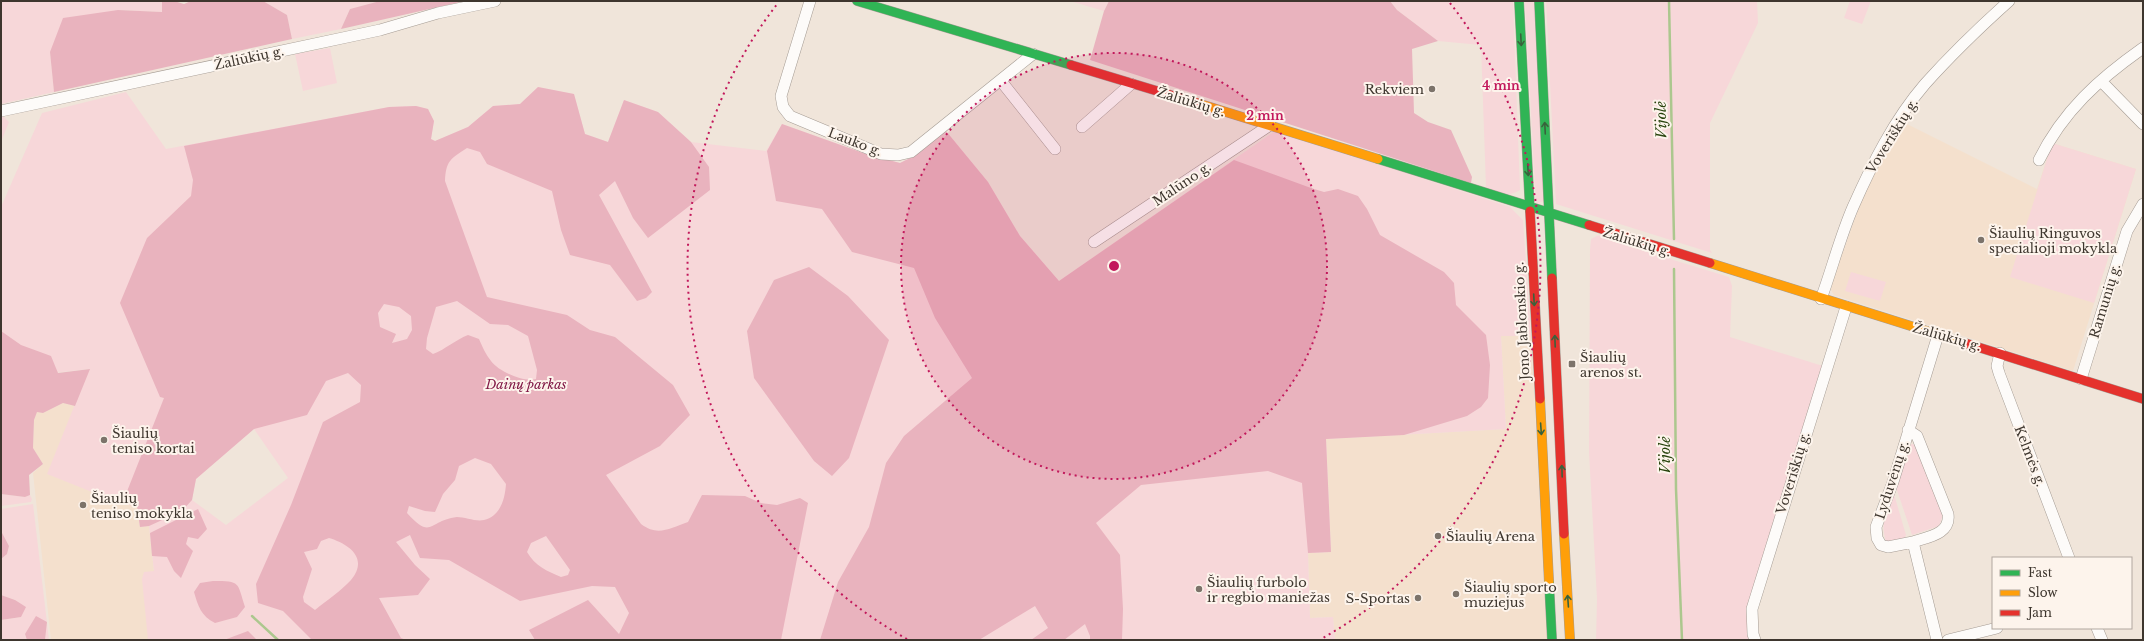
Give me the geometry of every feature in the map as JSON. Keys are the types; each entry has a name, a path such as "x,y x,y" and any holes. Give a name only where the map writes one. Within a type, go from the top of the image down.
{"street":[{"name":"Žaliūkių g.","path":"1,110 380,30 438,13 495,1"},
{"name":"Lauko g.","path":"810,1 781,96 783,107 790,116 881,154 898,155 912,152 1033,54"},
{"name":"Žaliūkių g.","path":"857,1 1270,126 1820,299 2000,353 2143,399"},
{"name":"Jono Jablonskio g.","path":"1519,1 1552,640"},
{"path":"1539,1 1565,563 1570,640"},
{"name":"Voveriškių g.","path":"1820,299 1852,209 1878,154 1890,134 1924,85 1953,54 2009,1"},
{"path":"2039,160 2051,136 2062,120 2101,81 2143,48"},
{"path":"1001,81 1055,149"},
{"path":"2101,81 2143,124"},
{"path":"1082,127 1132,84"},
{"name":"Malūno g.","path":"1094,242 1270,126"},
{"name":"Ramunių g.","path":"2081,379 2127,231 2143,204"},
{"name":"Voveriškių g.","path":"1755,640 1753,634 1752,609 1846,307"},
{"name":"Lyduvėnų g.","path":"1908,430 1917,436 1948,514 1949,521 1943,531 1913,542 1888,548 1881,544 1877,538 1876,527 1893,482 1908,430 1938,335"},
{"name":"Kelmės g.","path":"2000,353 1998,366 1999,373 2069,557"},
{"path":"1913,542 1938,640"},
{"path":"1948,640 1994,629"},
{"path":"2097,629 2102,640"}],"shaded area":[{"name":"Šiaulių Ringuvos specialioji mokykla","path":"1905,123 2037,189 2052,143 2136,169 2073,371 1834,295 1831,290 1832,283 1863,196 1882,158"},
{"path":"1501,336 1531,336 1547,640 1335,640 1333,617 1310,618 1308,553 1331,552 1326,439 1506,429"},
{"name":"Šiaulių teniso mokykla","path":"63,403 75,406 122,504 137,506 140,526 149,526 154,571 148,640 51,640 33,473 43,464 33,448 34,420 37,411 43,413"}],"green space":[{"path":"1,1 162,1 162,12 118,10 50,52 54,92 1,104"},
{"path":"162,1 174,1 184,4 191,1 263,1 287,15 292,39 54,92 50,52 63,18 118,10 162,12"},
{"path":"263,1 380,1 350,9 341,29 292,39 287,15"},
{"path":"380,1 465,1 341,29 350,9"},
{"path":"1070,1 1109,1 1104,11"},
{"path":"1109,1 1390,1 1397,10 1438,41 1412,49 1414,113 1428,122 1451,130 1472,177 1471,183 1090,60 1104,11"},
{"path":"1390,1 1513,1 1520,190 1507,194 1486,187 1481,45 1438,41 1397,10"},
{"path":"1525,1 1534,1 1544,201 1536,204"},
{"path":"1546,1 1757,1 1758,23 1710,123 1710,250 1712,253 1556,204"},
{"path":"1850,1 1871,1 1862,24 1844,18"},
{"path":"330,48 337,83 303,91 295,54"},
{"name":"Dainų parkas","path":"538,87 574,94 585,134 608,142 624,100 658,112 691,142 766,151 782,124 866,154 900,163 914,156 946,131 988,182 1020,236 1059,281 1275,131 1510,207 1523,220 1531,336 1501,336 1506,429 1326,439 1331,552 1308,553 1310,618 1333,617 1335,640 148,640 142,579 144,572 154,571 149,526 140,527 137,506 122,504 47,474 89,369 1,379 1,207 42,113 126,92 166,149 389,107 416,106 428,109 434,121 431,139 435,141 468,127 493,106 520,104","holes":["254,429 288,478 226,525 192,500 196,479"]},
{"path":"538,87 574,94 585,134 608,142 624,100 658,112 691,142 709,167 710,190 648,238 633,218 615,181 599,195 652,292 646,298 637,301 610,265 570,255 561,230 552,191 487,164 480,152 467,148 450,161 446,169 445,181 487,297 567,315 590,330 615,337 673,385 690,415 660,446 606,475 641,524 647,528 659,531 670,529 688,522 702,495 745,496 761,503 777,505 800,498 808,503 781,640 535,640 529,630 588,600 619,634 629,613 615,587 592,586 520,601 449,560 420,558 410,535 396,542 415,565 430,579 418,595 379,598 401,638 406,640 312,640 283,611 258,603 256,584 291,505 323,422 360,402 361,385 348,373 326,381 307,415 254,429 196,479 192,500 182,511 149,526 140,527 137,506 122,504 164,398 160,397 120,303 147,238 191,196 193,180 184,146 389,107 416,106 428,109 434,121 431,139 435,141 468,127 493,106 520,104","holes":["457,301 490,324 508,325 528,336 537,370 536,379 531,380 518,378 499,369 489,359 479,339 468,335 433,354 426,349 427,338 436,307","384,304 399,307 411,316 412,330 407,339 392,343 396,334 380,327 378,313","475,458 491,464 506,484 505,495 498,511 490,518 484,520 457,517 448,519 431,527 421,526 407,513 409,506 425,511 435,512 443,494 455,480 459,466","546,536 570,570 568,575 561,577 546,570 534,561 527,552 531,543","329,538 349,548 354,553 358,565 351,580 315,610 304,602 303,597 312,569 304,552 317,549 321,541"]},
{"path":"3,116 9,122 1,142 1,117"},
{"path":"782,124 866,154 900,163 914,156 946,131 988,182 1020,236 1059,281 1234,160 1324,192 1338,189 1358,196 1367,209 1380,235 1444,272 1454,283 1456,305 1486,335 1490,365 1488,398 1481,407 1467,416 1404,435 1326,439 1331,552 1308,553 1302,483 1268,471 1141,485 1096,523 1120,555 1123,609 1122,640 1090,640 1085,624 1064,640 1031,640 1048,628 1035,606 979,640 820,640 838,582 869,527 886,463 904,436 972,378 935,318 914,268 852,252 822,209 776,201 767,151"},
{"path":"2052,143 2136,169 2094,303 2010,277"},
{"path":"1602,235 1615,239 1621,244 1729,277 1732,286 1730,337 1826,367 1752,609 1755,640 1596,640 1597,599 1589,452 1590,250 1591,239"},
{"path":"809,267 848,296 889,340 849,458 832,476 814,461 754,378 747,331 774,280"},
{"path":"1851,272 1886,282 1880,301 1845,291"},
{"path":"1,331 21,345 51,356 58,373 90,369 75,406 63,403 43,413 37,412 34,420 33,448 43,464 29,475 30,495 25,497 1,494"},
{"path":"1912,444 1915,445 1943,515 1939,526 1912,535 1896,487 1908,446"},
{"path":"1,494 25,497 30,495 32,499 31,502 1,506"},
{"path":"1894,494 1906,535 1904,539 1886,542 1884,535 1885,517"},
{"path":"33,504 47,622 25,634 27,640 1,640 1,620 21,617 15,600 1,595 1,559 7,554 9,546 1,531 1,509"},
{"path":"198,509 207,529 198,539 188,537 186,544 193,551 181,578 174,571 167,557 152,556 150,533"},
{"path":"1,531 9,546 7,554 1,559"},
{"path":"213,581 233,583 239,588 245,607 237,617 215,623 203,614 194,592 200,583"},
{"path":"1,595 15,600 26,607 21,617 1,620"},
{"path":"36,616 47,622 45,640 27,640 25,634"},
{"path":"47,623 49,640 45,640"},
{"path":"248,631 257,640 224,640"}],"waterway":[{"name":"Vijolė","path":"1669,1 1674,239"},
{"name":"Vijolė","path":"1674,269 1676,489 1682,640"},
{"path":"252,616 278,640"}],"traffic: fast":[{"path":"857,1 1071,65"},
{"path":"1519,1 1530,211"},
{"path":"1539,1 1552,278"},
{"path":"1378,159 1589,225"},
{"path":"1549,582 1552,640"}],"traffic: slow":[{"path":"1197,103 1378,159"},
{"path":"1710,263 1965,343"},
{"path":"1540,399 1549,582"},
{"path":"1564,534 1570,640"}],"traffic: jam":[{"path":"1071,65 1197,103"},
{"path":"1530,211 1540,399"},
{"path":"1589,225 1710,263"},
{"path":"1552,278 1564,534"},
{"path":"1965,343 2143,399"}],"place":[{"name":"Rekviem","path":"1432,89"},
{"name":"Šiaulių Ringuvos specialioji mokykla","path":"1981,240"},
{"name":"Šiaulių arenos st.","path":"1572,364"},
{"name":"Šiaulių teniso kortai","path":"104,440"},
{"name":"Šiaulių teniso mokykla","path":"83,505"},
{"name":"Šiaulių Arena","path":"1438,536"},
{"name":"Šiaulių furbolo ir regbio maniežas","path":"1199,589"},
{"name":"Šiaulių sporto muziejus","path":"1456,594"},
{"name":"S-Sportas","path":"1418,598"}]}
